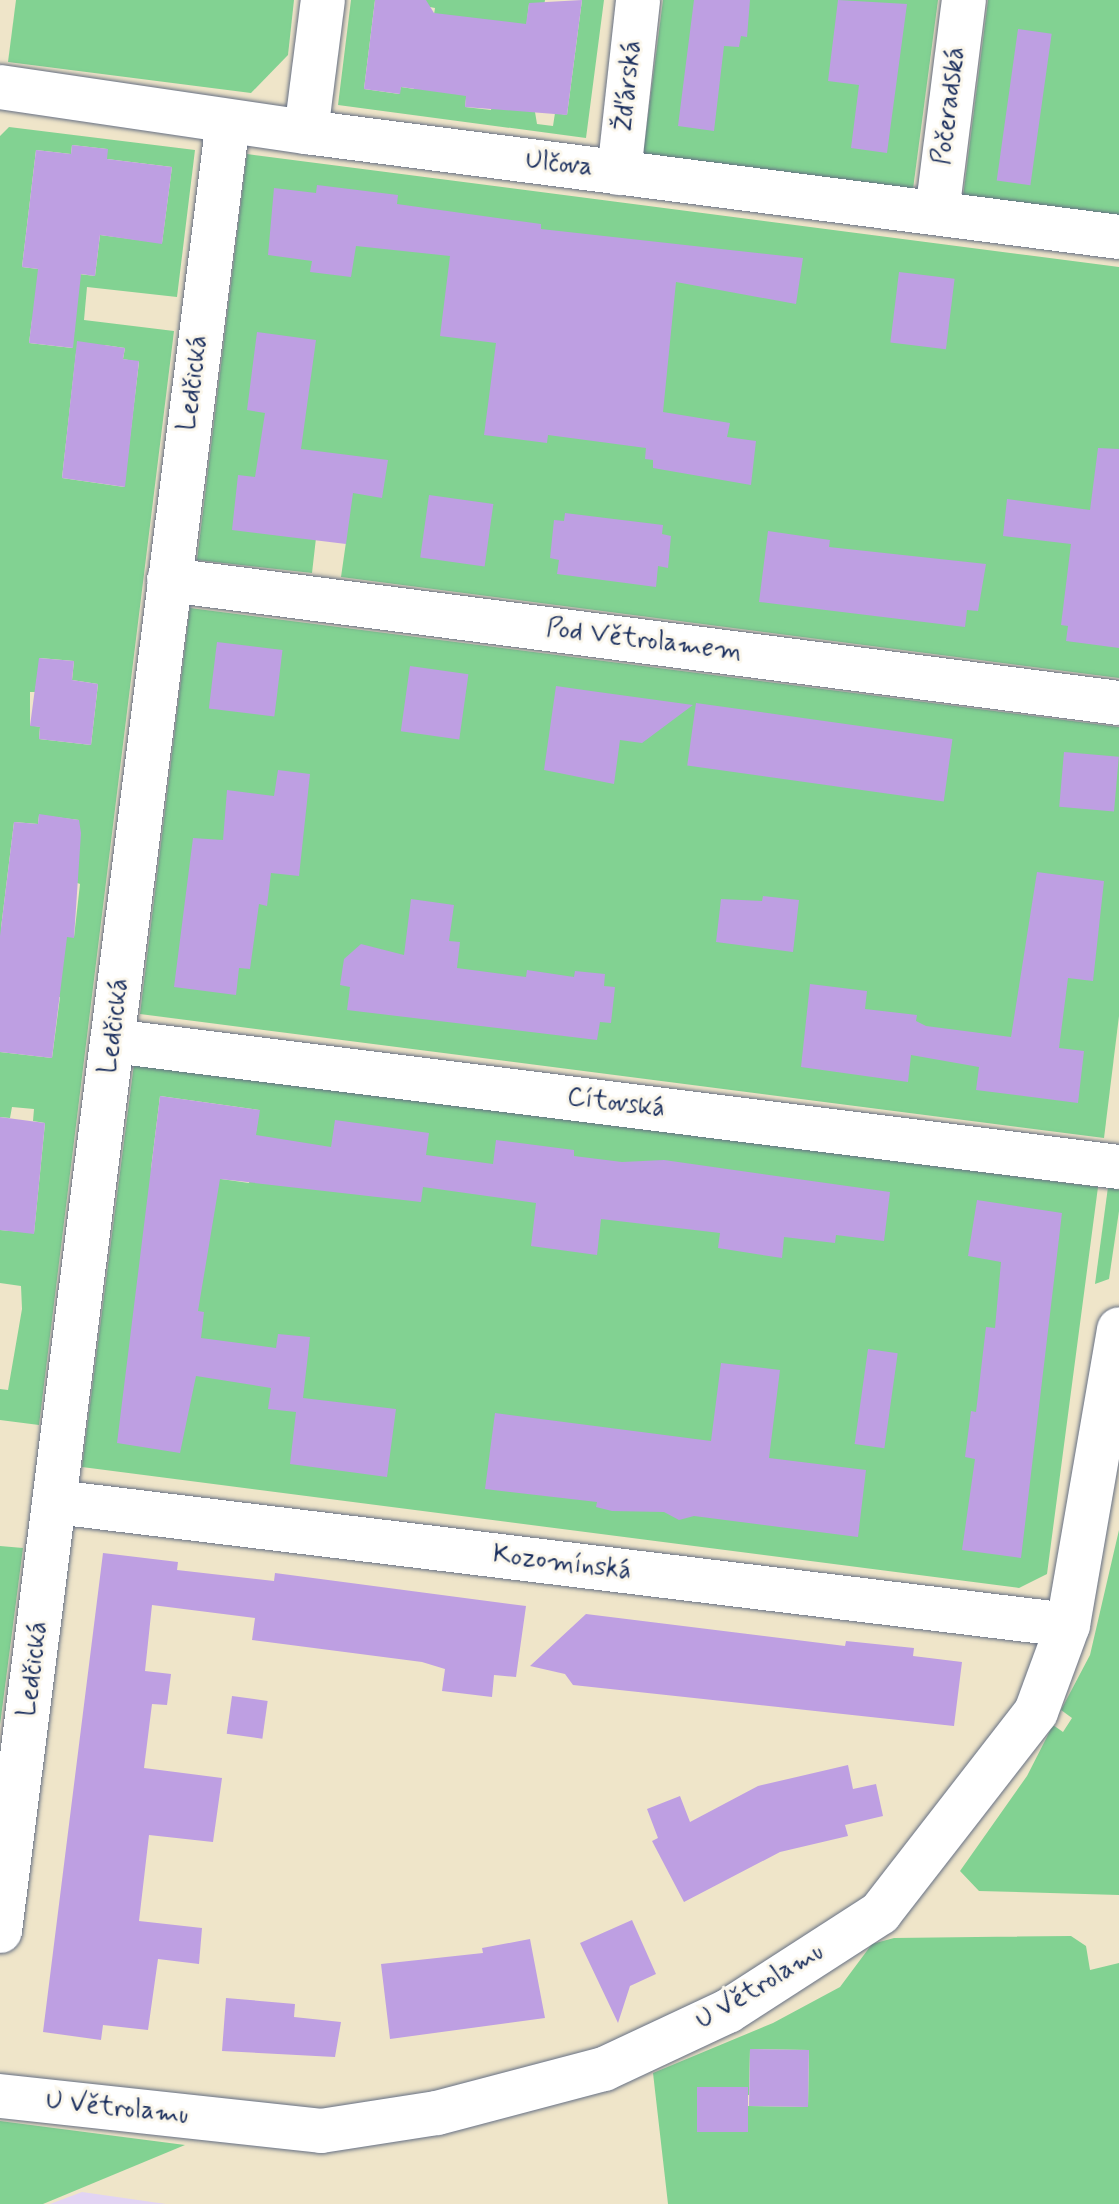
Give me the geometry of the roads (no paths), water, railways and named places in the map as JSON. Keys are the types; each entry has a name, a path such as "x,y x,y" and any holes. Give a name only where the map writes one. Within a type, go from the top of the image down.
{"street":[{"path":"306,132 323,0"},
{"name":"Žďárská","path":"619,173 638,0"},
{"name":"Počeradská","path":"937,213 964,0"},
{"name":"Ulčova","path":"0,87 306,132 1119,237"},
{"name":"Ledčická","path":"0,1931 228,121"},
{"name":"Pod Větrolamem","path":"169,580 1119,703"},
{"name":"Cítovská","path":"113,1041 1119,1167"},
{"name":"U Větrolamu","path":"0,2096 321,2131 437,2113 604,2069 728,2011 880,1913 1036,1712 1068,1625 1119,1329"},
{"name":"Kozomínská","path":"56,1502 1068,1625"}]}
